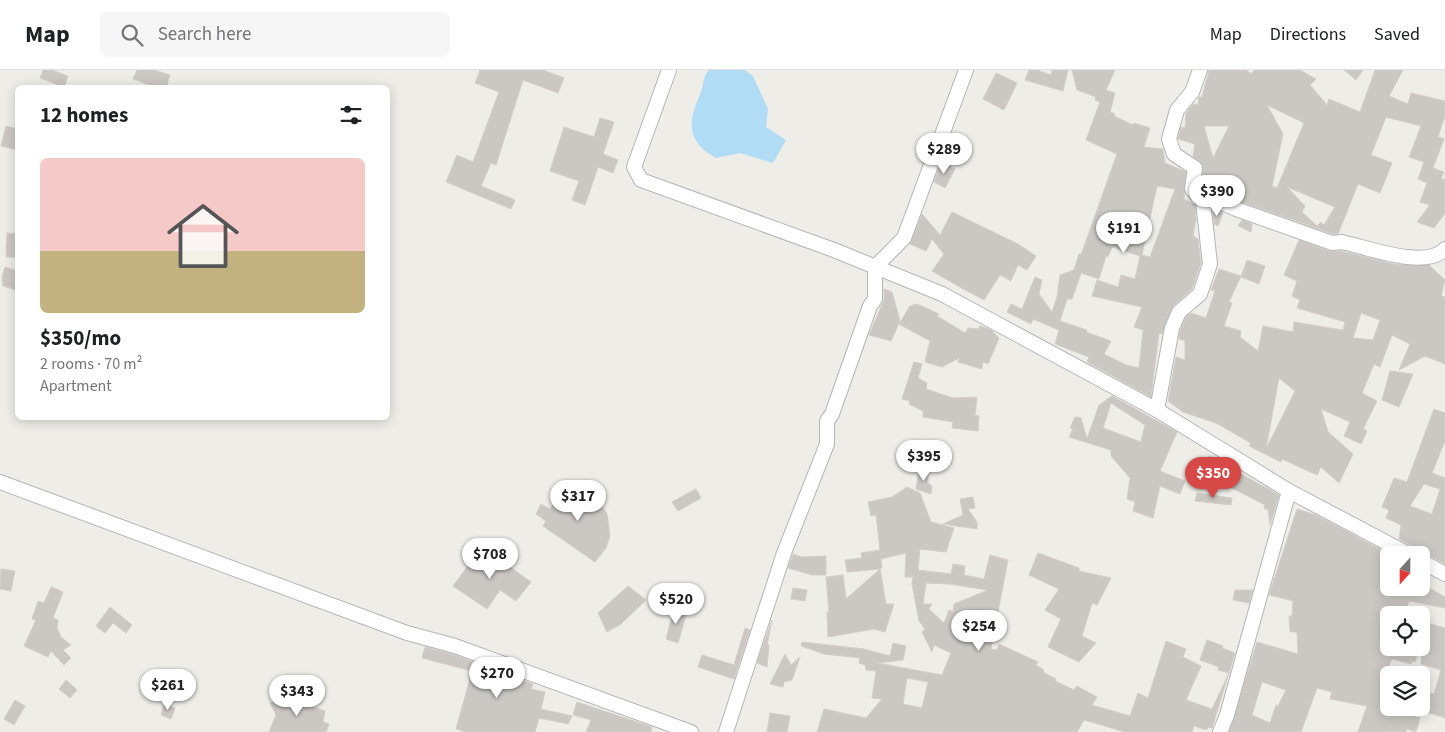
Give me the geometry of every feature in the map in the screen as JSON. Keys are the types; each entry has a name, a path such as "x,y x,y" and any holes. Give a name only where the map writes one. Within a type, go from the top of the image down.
{"street":[{"path":"669,70 634,167 641,180 875,267 942,294 1158,410 1289,491 1393,546"},
{"path":"726,732 784,553 827,444 827,421 832,414 870,306 876,299 875,267 904,238 966,70"},
{"path":"1158,410 1172,328 1179,312 1200,294 1210,264 1202,201 1192,189 1194,168 1174,154 1169,139 1177,110 1192,92 1200,70"},
{"path":"1192,189 1236,210 1332,243 1342,242 1403,257 1422,258 1441,254 1445,249"},
{"path":"0,482 407,634 455,646 691,732"},
{"path":"1220,732 1289,491"},
{"path":"1430,566 1445,574"}],"water":[{"path":"709,70 745,70 753,76 768,109 766,127 786,140 773,163 740,153 716,158 699,145 694,137 692,121 705,77"}],"building":[{"path":"43,70 52,70 68,76 65,85 59,85 40,78"},
{"path":"137,70 154,70 170,75 167,85 150,85 133,79"},
{"path":"480,70 543,70 564,78 558,93 523,80 496,165 491,163 481,186 515,200 511,209 446,182 457,155 473,162 499,92 475,83"},
{"path":"1029,70 1037,70 1051,75 1052,70 1068,70 1063,91 1025,80"},
{"path":"1072,70 1115,70 1106,90 1115,93 1110,112 1115,114 1114,116 1133,125 1134,123 1150,128 1144,147 1163,149 1165,163 1186,172 1184,199 1195,205 1196,220 1193,236 1198,239 1201,263 1192,289 1173,306 1162,334 1159,333 1151,397 1087,362 1089,357 1055,344 1059,330 1033,319 1031,324 1007,312 1011,304 1022,309 1035,277 1042,280 1039,294 1052,312 1057,297 1060,275 1074,270 1117,154 1086,140 1100,102 1095,100 1096,97 1077,90","holes":["1157,186 1175,189 1150,257 1142,255","1112,247 1140,256 1135,279 1121,275 1118,287 1097,280 1092,296 1142,307 1134,327 1143,330 1139,368 1126,365 1104,354 1111,341 1060,321 1067,299 1072,299 1081,273 1099,279 1106,256 1108,257"]},
{"path":"1209,70 1246,70 1252,74 1254,70 1300,70 1316,79 1310,85 1327,105 1329,99 1360,112 1375,70 1403,70 1389,96 1408,104 1411,93 1445,101 1445,116 1438,137 1444,139 1433,168 1444,172 1441,178 1445,180 1445,213 1434,228 1417,222 1430,205 1420,202 1427,183 1418,179 1424,162 1409,157 1421,126 1386,117 1371,155 1392,163 1380,193 1358,184 1338,234 1333,234 1239,201 1202,184 1203,165 1193,156 1195,144 1178,139 1181,127 1185,128 1186,113 1193,104 1198,105 1199,97 1202,97","holes":["1267,105 1304,123 1277,188 1272,186 1283,134","1204,126 1229,126 1213,158","1287,187 1335,207 1324,225 1321,222 1317,226 1302,212 1305,206"]},
{"path":"1344,70 1363,70 1356,80"},
{"path":"996,73 1017,83 1004,110 983,99"},
{"path":"600,118 614,122 603,154 618,160 613,173 598,167 585,205 572,200 579,181 550,171 564,127 594,137"},
{"path":"6,126 15,128 15,149 1,146"},
{"path":"941,162 955,169 945,188 934,182"},
{"path":"1213,208 1223,213 1218,226 1214,224"},
{"path":"952,212 1018,244 1036,256 1027,270 1018,265 1011,281 1000,275 984,300 932,271 944,254 932,239 926,251 910,244 922,214 940,235"},
{"path":"1242,220 1252,224 1251,232 1238,226"},
{"path":"7,233 15,234 15,257 6,257"},
{"path":"1299,240 1329,251 1341,251 1394,264 1429,265 1445,280 1441,296 1445,297 1445,364 1425,356 1399,370 1410,344 1392,335 1380,367 1374,364 1362,393 1377,401 1363,429 1367,431 1361,444 1344,436 1350,422 1321,409 1328,432 1353,454 1339,483 1321,467 1317,475 1282,459 1281,462 1249,446 1251,443 1216,423 1183,412 1168,401 1176,357 1185,360 1185,341 1179,339 1180,331 1186,317 1191,313 1206,318 1215,291 1211,290 1219,269 1241,276 1229,302 1232,303 1224,326 1241,331 1240,337 1258,351 1263,326 1293,332 1294,322 1343,330 1345,322 1297,308 1300,300 1292,296 1297,281 1284,275","holes":["1361,313 1380,320 1373,340 1353,338","1279,378 1295,391 1266,449"]},
{"path":"1247,260 1265,266 1259,284 1241,277"},
{"path":"5,267 15,270 15,290 3,286 2,277"},
{"path":"884,289 892,292 900,321 891,341 869,335 884,300"},
{"path":"917,304 939,314 937,316 965,333 968,328 978,329 980,326 991,330 999,338 988,364 983,362 982,369 958,362 959,358 942,367 925,362 930,341 899,324 910,306"},
{"path":"914,362 922,364 918,378 927,383 926,389 953,398 977,397 975,415 979,416 978,431 952,428 953,422 923,417 923,411 909,404 910,401 902,399"},
{"path":"1390,371 1413,374 1399,407 1382,400"},
{"path":"1112,396 1177,432 1160,471 1185,481 1180,494 1160,486 1153,518 1133,511 1135,502 1127,499 1130,478 1111,456 1111,450 1069,437 1073,429 1070,428 1075,417 1081,418 1087,439 1099,405","holes":["1111,403 1145,425 1141,442 1103,428"]},
{"path":"1434,409 1445,413 1445,441 1432,473 1445,478 1445,564 1430,556 1430,546 1412,546 1399,539 1401,525 1386,518 1389,510 1382,507 1394,478 1407,482","holes":["1424,484 1440,489 1432,514 1410,506"]},
{"path":"915,448 924,448 925,469 916,467"},
{"path":"1209,456 1279,495 1270,525 1268,509 1264,509 1265,505 1201,472"},
{"path":"919,469 928,471 928,483 932,486 931,494 916,489"},
{"path":"907,487 920,493 931,522 954,528 946,552 920,549 918,570 951,574 953,564 965,566 964,575 984,579 990,555 1008,560 997,617 992,626 995,627 991,649 997,650 999,644 1038,662 1036,665 1044,670 1043,672 1056,679 1055,681 1074,690 1077,686 1097,697 1092,705 1130,716 1138,693 1148,698 1166,641 1186,649 1183,657 1201,666 1186,700 1212,709 1229,674 1212,728 1209,727 1206,730 1194,726 1192,732 1125,732 1084,720 1077,732 817,732 824,709 866,718 882,699 872,698 876,671 866,670 865,665 859,663 860,658 824,654 801,646 802,642 864,649 890,656 893,643 906,646 903,660 877,663 942,675 951,653 934,645 932,652 922,632 925,629 919,621 912,584 913,577 905,577 906,553 881,559 882,568 880,568 886,604 894,604 885,632 874,629 828,637 827,612 829,612 826,577 843,575 846,599 880,569 847,572 845,560 862,558 861,553 880,550 876,515 871,516 868,502 892,497","holes":["926,583 949,584 988,590 954,604 953,612 949,610 944,623 929,609 932,604 923,604","907,678 928,682 922,708 903,704"]},
{"path":"570,488 589,493 600,503 607,514 610,536 606,548 595,562 543,526 546,521 536,514 541,504 550,509 563,489"},
{"path":"696,489 701,498 678,511 672,502"},
{"path":"1197,493 1232,498 1231,505 1195,501"},
{"path":"973,497 975,508 968,509 977,522 977,529 943,524 963,515 960,499"},
{"path":"1297,509 1316,515 1380,549 1380,596 1430,596 1430,588 1445,597 1445,608 1409,601 1407,606 1380,606 1380,656 1417,656 1415,662 1412,661 1411,664 1392,659 1389,666 1380,666 1380,716 1413,716 1420,718 1416,732 1407,729 1406,732 1358,732 1367,706 1330,699 1332,692 1317,688 1301,732 1229,732 1257,642 1298,654 1297,632 1290,632 1289,616 1292,616 1293,601 1269,595","holes":["1262,682 1286,690 1278,706 1276,705 1270,723 1252,715"]},
{"path":"482,547 531,582 516,601 500,590 487,609 453,586"},
{"path":"1038,553 1079,568 1079,571 1111,578 1097,605 1092,603 1082,636 1096,643 1079,662 1048,647 1061,619 1045,610 1059,589 1029,575"},
{"path":"793,554 802,557 826,556 826,575 812,575 788,568"},
{"path":"1,569 15,571 11,591 0,589"},
{"path":"628,586 646,600 621,624 607,632 598,613"},
{"path":"51,587 63,592 53,618 58,620 57,628 61,637 71,645 63,650 71,658 64,665 51,651 48,657 24,646 36,620 32,619 38,601 44,603"},
{"path":"793,588 807,590 805,601 791,599"},
{"path":"1235,590 1253,590 1249,603 1233,600"},
{"path":"110,607 132,625 126,633 113,623 105,633 96,626"},
{"path":"674,608 687,612 678,643 666,639"},
{"path":"772,620 767,645 769,645 767,667 757,663"},
{"path":"1430,624 1445,628 1445,718 1430,713 1430,693 1434,694 1441,670 1421,664 1422,656 1430,656"},
{"path":"745,628 750,630 734,679 698,667 702,655 734,665"},
{"path":"1207,640 1235,653 1229,673 1218,670 1219,667 1200,660"},
{"path":"425,647 452,654 533,684 531,689 545,692 541,709 572,716 568,724 539,718 535,732 466,732 456,729 472,671 422,658"},
{"path":"785,654 791,665 800,657 792,680 784,682 783,687 770,684"},
{"path":"66,680 77,690 70,698 59,689"},
{"path":"276,695 325,711 323,722 329,724 326,732 269,732 276,715 270,703 275,701"},
{"path":"15,700 25,706 14,725 4,719"},
{"path":"577,702 652,727 651,732 586,732 591,720 573,715"},
{"path":"164,704 175,708 171,719 161,715"},
{"path":"770,713 790,716 787,732 767,732"}]}
